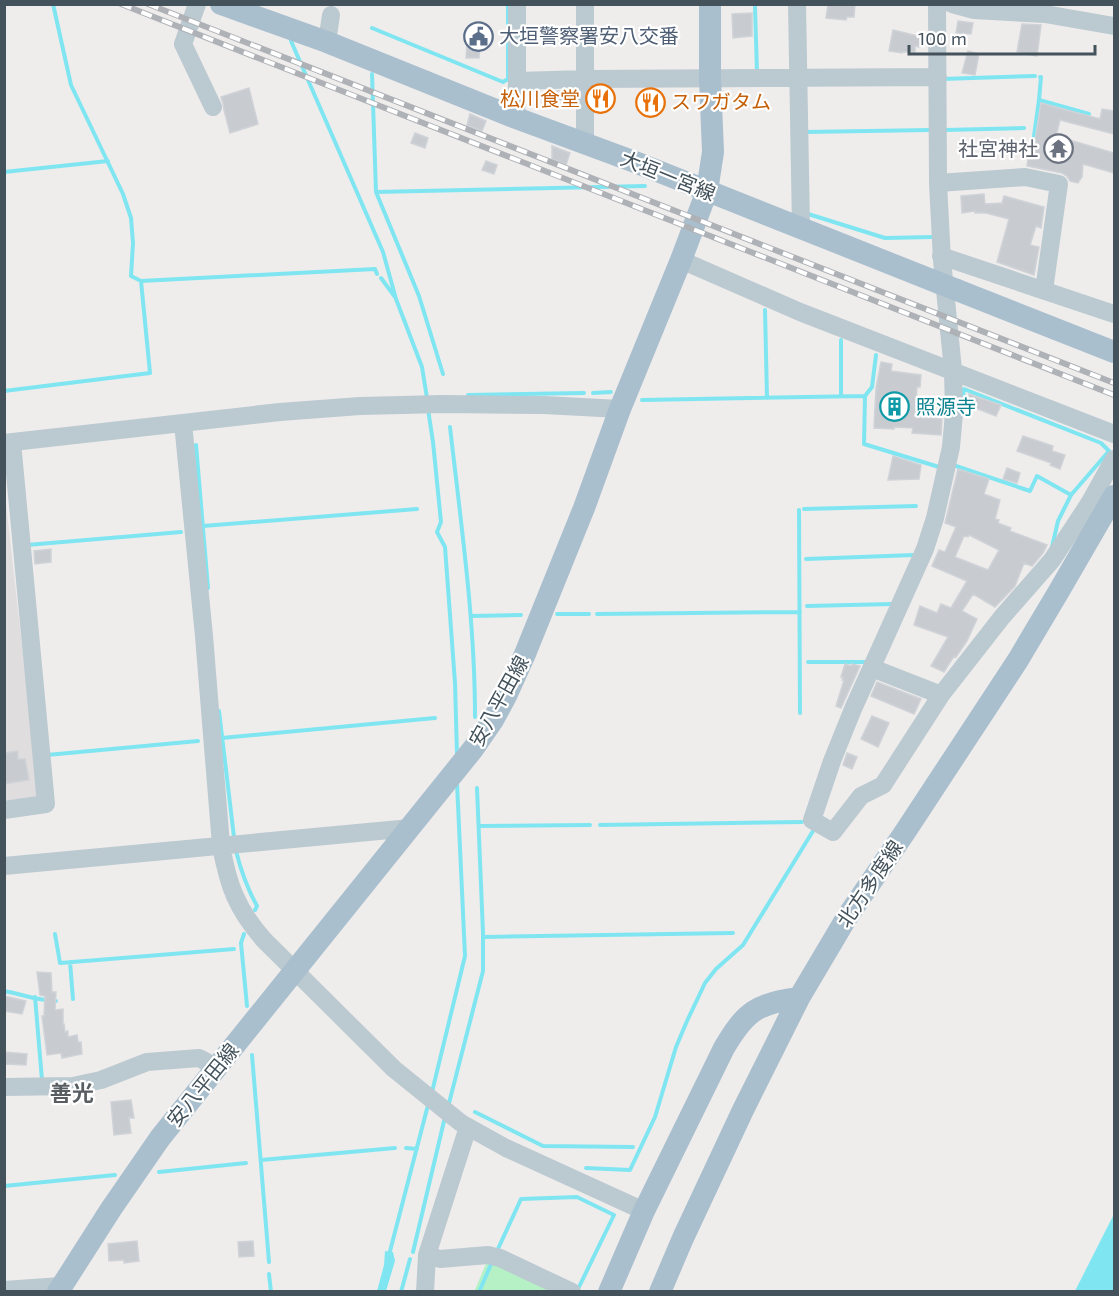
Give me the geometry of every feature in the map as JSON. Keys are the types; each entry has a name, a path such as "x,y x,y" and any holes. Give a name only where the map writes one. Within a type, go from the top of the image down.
{"main road":[{"name":"大垣一宮線","path":"221,4 327,42 516,118 635,162 1114,352"},
{"name":"安八平田線","path":"60,1288 160,1138 473,749 506,696 580,517 706,191 713,152 710,4"},
{"name":"北方多度線","path":"660,1292 743,1110 799,998 847,917 1018,660 1114,496"},
{"path":"609,1292 644,1211 723,1048 740,1022 751,1012 770,1002 799,998"}],"street":[{"path":"197,4 183,44 213,107"},
{"path":"516,118 517,4"},
{"path":"585,4 585,143"},
{"path":"797,4 801,228"},
{"path":"937,4 938,183 941,256 953,370 954,413 951,447 935,518 925,549 832,760 812,820 833,832 861,796 883,785 941,695 1002,617 1052,560 1090,502 1114,459"},
{"path":"952,4 974,10 1046,9 1114,26"},
{"path":"327,42 331,8"},
{"path":"518,81 938,77"},
{"path":"938,183 1025,177 1059,184 1044,290"},
{"path":"941,256 1114,314"},
{"path":"681,260 800,312 1114,434"},
{"path":"4,810 45,804 8,443 280,412 360,406 544,405 620,409"},
{"path":"183,423 204,636 221,845 234,897 249,923 394,1069 461,1122 506,1148 644,1211"},
{"path":"872,668 941,695"},
{"path":"4,866 411,828"},
{"path":"4,1087 74,1086 101,1080 147,1062 199,1058 216,1067"},
{"path":"425,1292 428,1255 461,1122"},
{"path":"428,1255 440,1259 488,1255 500,1258 572,1292"},
{"path":"4,1290 60,1288"}],"shaded area":[{"path":"4,486 40,792 34,800 4,805"}],"green space":[{"path":"488,1259 562,1292 474,1292"}],"water":[{"path":"1114,1214 1114,1291 1075,1291"},
{"path":"385,1251 393,1252 395,1261 386,1291 377,1291 384,1265"}],"building":[{"path":"828,4 855,4 854,17 847,17 846,20 826,18"},
{"path":"752,13 752,36 733,38 732,14"},
{"path":"958,21 973,23 971,34 956,33"},
{"path":"1022,24 1041,25 1037,56 1017,52"},
{"path":"474,28 490,28 489,43 480,44 479,58 466,58 467,45 470,45 471,31 474,31"},
{"path":"893,30 922,37 920,47 915,46 915,52 889,51"},
{"path":"968,51 979,54 975,75 962,73"},
{"path":"249,88 258,124 230,133 221,97"},
{"name":"スワガタム","path":"644,90 654,90 655,115 645,115"},
{"path":"556,91 574,91 574,100 556,100"},
{"name":"松川食堂","path":"596,91 610,91 610,106 596,106"},
{"name":"社宮神社","path":"1041,103 1100,119 1102,109 1114,111 1114,134 1060,120 1056,136 1114,153 1114,173 1083,164 1082,177 1078,183 1070,181 1062,173 1027,166 1028,159 1032,159"},
{"path":"470,114 486,121 482,131 467,125"},
{"path":"415,133 428,138 425,148 411,143"},
{"path":"552,146 570,153 566,165 552,159"},
{"path":"486,161 497,165 494,174 482,170"},
{"path":"984,194 985,204 1002,203 1004,196 1044,207 1041,228 1036,226 1030,245 1039,247 1034,275 997,262 1009,219 986,213 975,213 975,211 962,213 961,196"},
{"name":"照源寺","path":"881,362 892,364 891,371 921,375 920,387 917,387 915,417 942,419 941,435 912,433 913,428 874,428 876,388"},
{"path":"969,394 1001,405 996,416 965,404"},
{"path":"1023,436 1053,446 1052,451 1065,455 1060,469 1050,465 1051,463 1017,451"},
{"path":"893,456 921,465 919,479 888,480"},
{"path":"1007,468 1020,473 1017,483 1003,479"},
{"path":"958,469 989,479 984,494 1000,500 995,519 999,520 998,523 1011,528 1010,531 1047,545 1032,566 1024,563 1015,586 995,607 973,594 962,611 977,619 967,641 944,672 931,666 948,637 914,625 920,606 937,613 941,604 951,608 967,581 932,566 939,550 945,552 956,527 945,523","holes":["969,535 999,550 988,570 955,557 964,536"]},
{"path":"51,549 51,562 35,564 34,551"},
{"path":"845,664 860,666 841,708 836,706 844,680 841,677"},
{"path":"877,682 921,699 914,714 871,696"},
{"path":"872,716 889,723 878,747 861,739"},
{"path":"18,751 18,759 25,759 29,780 4,784 4,753"},
{"path":"847,753 857,757 852,769 843,765"},
{"path":"37,972 51,973 52,992 56,992 55,1010 63,1009 65,1032 68,1031 68,1037 77,1035 78,1042 81,1042 82,1054 62,1058 61,1053 47,1055 42,1016 44,1016 45,996 40,995"},
{"path":"4,996 26,1001 22,1014 4,1011"},
{"path":"4,1052 27,1054 26,1065 4,1064"},
{"path":"131,1100 134,1118 129,1118 131,1133 114,1135 111,1102"},
{"path":"137,1241 139,1261 124,1263 124,1260 109,1261 108,1244"},
{"path":"253,1241 254,1256 239,1257 238,1242"}],"waterway":[{"path":"53,4 71,85 123,194 131,218 133,243 131,276 141,281 375,269 377,274"},
{"path":"372,28 503,82 508,79 508,4"},
{"path":"755,7 757,72"},
{"path":"291,41 383,252 396,299 422,367 427,398"},
{"path":"372,74 376,192 419,296 443,374"},
{"path":"942,79 1035,76"},
{"path":"1040,77 1039,100 1089,114"},
{"path":"1031,158 1039,100"},
{"path":"945,130 1024,128"},
{"path":"805,132 930,130"},
{"path":"4,172 108,161"},
{"path":"376,192 645,186"},
{"path":"805,213 885,238 933,237"},
{"path":"381,278 395,297"},
{"path":"4,391 150,373 141,281"},
{"path":"765,310 767,398"},
{"path":"841,340 841,396"},
{"path":"865,396 872,387 876,355"},
{"path":"953,465 1030,491 1037,476 1071,495 1109,451 1101,443 964,389 962,402"},
{"path":"593,393 611,392"},
{"path":"468,395 584,393"},
{"path":"642,400 865,396 864,444 939,467"},
{"path":"428,409 441,522 437,532 445,547 455,683 457,755"},
{"path":"450,427 470,608 475,717"},
{"path":"196,445 208,588"},
{"path":"1052,547 1058,521 1071,495"},
{"path":"804,509 916,506"},
{"path":"203,526 417,509"},
{"path":"799,510 800,713"},
{"path":"27,545 181,532"},
{"path":"806,559 914,555"},
{"path":"807,606 893,604"},
{"path":"597,614 800,612"},
{"path":"557,614 589,614"},
{"path":"471,616 521,615"},
{"path":"808,662 867,662"},
{"path":"219,711 234,837"},
{"path":"222,738 435,718"},
{"path":"47,755 198,741"},
{"path":"432,1092 465,956 457,783"},
{"path":"448,1107 483,971 477,788"},
{"path":"600,825 802,822"},
{"path":"479,826 590,825"},
{"path":"586,1168 630,1170 655,1117 676,1047 705,983 716,969 743,945 813,831"},
{"path":"236,851 250,893 257,906 255,910"},
{"path":"483,937 733,933"},
{"path":"55,934 60,963 234,949"},
{"path":"244,934 241,943 247,1006"},
{"path":"70,962 73,999"},
{"path":"4,991 56,1001"},
{"path":"35,997 42,1080"},
{"path":"252,1055 269,1262"},
{"path":"389,1255 428,1105"},
{"path":"475,1112 543,1146 633,1147"},
{"path":"413,1252 445,1117"},
{"path":"261,1160 395,1148"},
{"path":"406,1148 417,1149"},
{"path":"159,1172 246,1163"},
{"path":"4,1186 115,1175"},
{"path":"497,1251 521,1199 577,1197 614,1215 578,1289"},
{"path":"401,1292 410,1259"},
{"path":"479,1292 492,1262"},
{"path":"269,1274 271,1292"}],"railway":[{"path":"121,4 1114,395"},
{"path":"148,4 1114,383"}],"place":[{"name":"大垣警察署安八交番","path":"478,36"},
{"name":"松川食堂","path":"601,99"},
{"name":"スワガタム","path":"650,102"},
{"name":"社宮神社","path":"1059,149"},
{"name":"照源寺","path":"895,407"}],"district":[{"name":"善光","path":"72,1093"}]}
